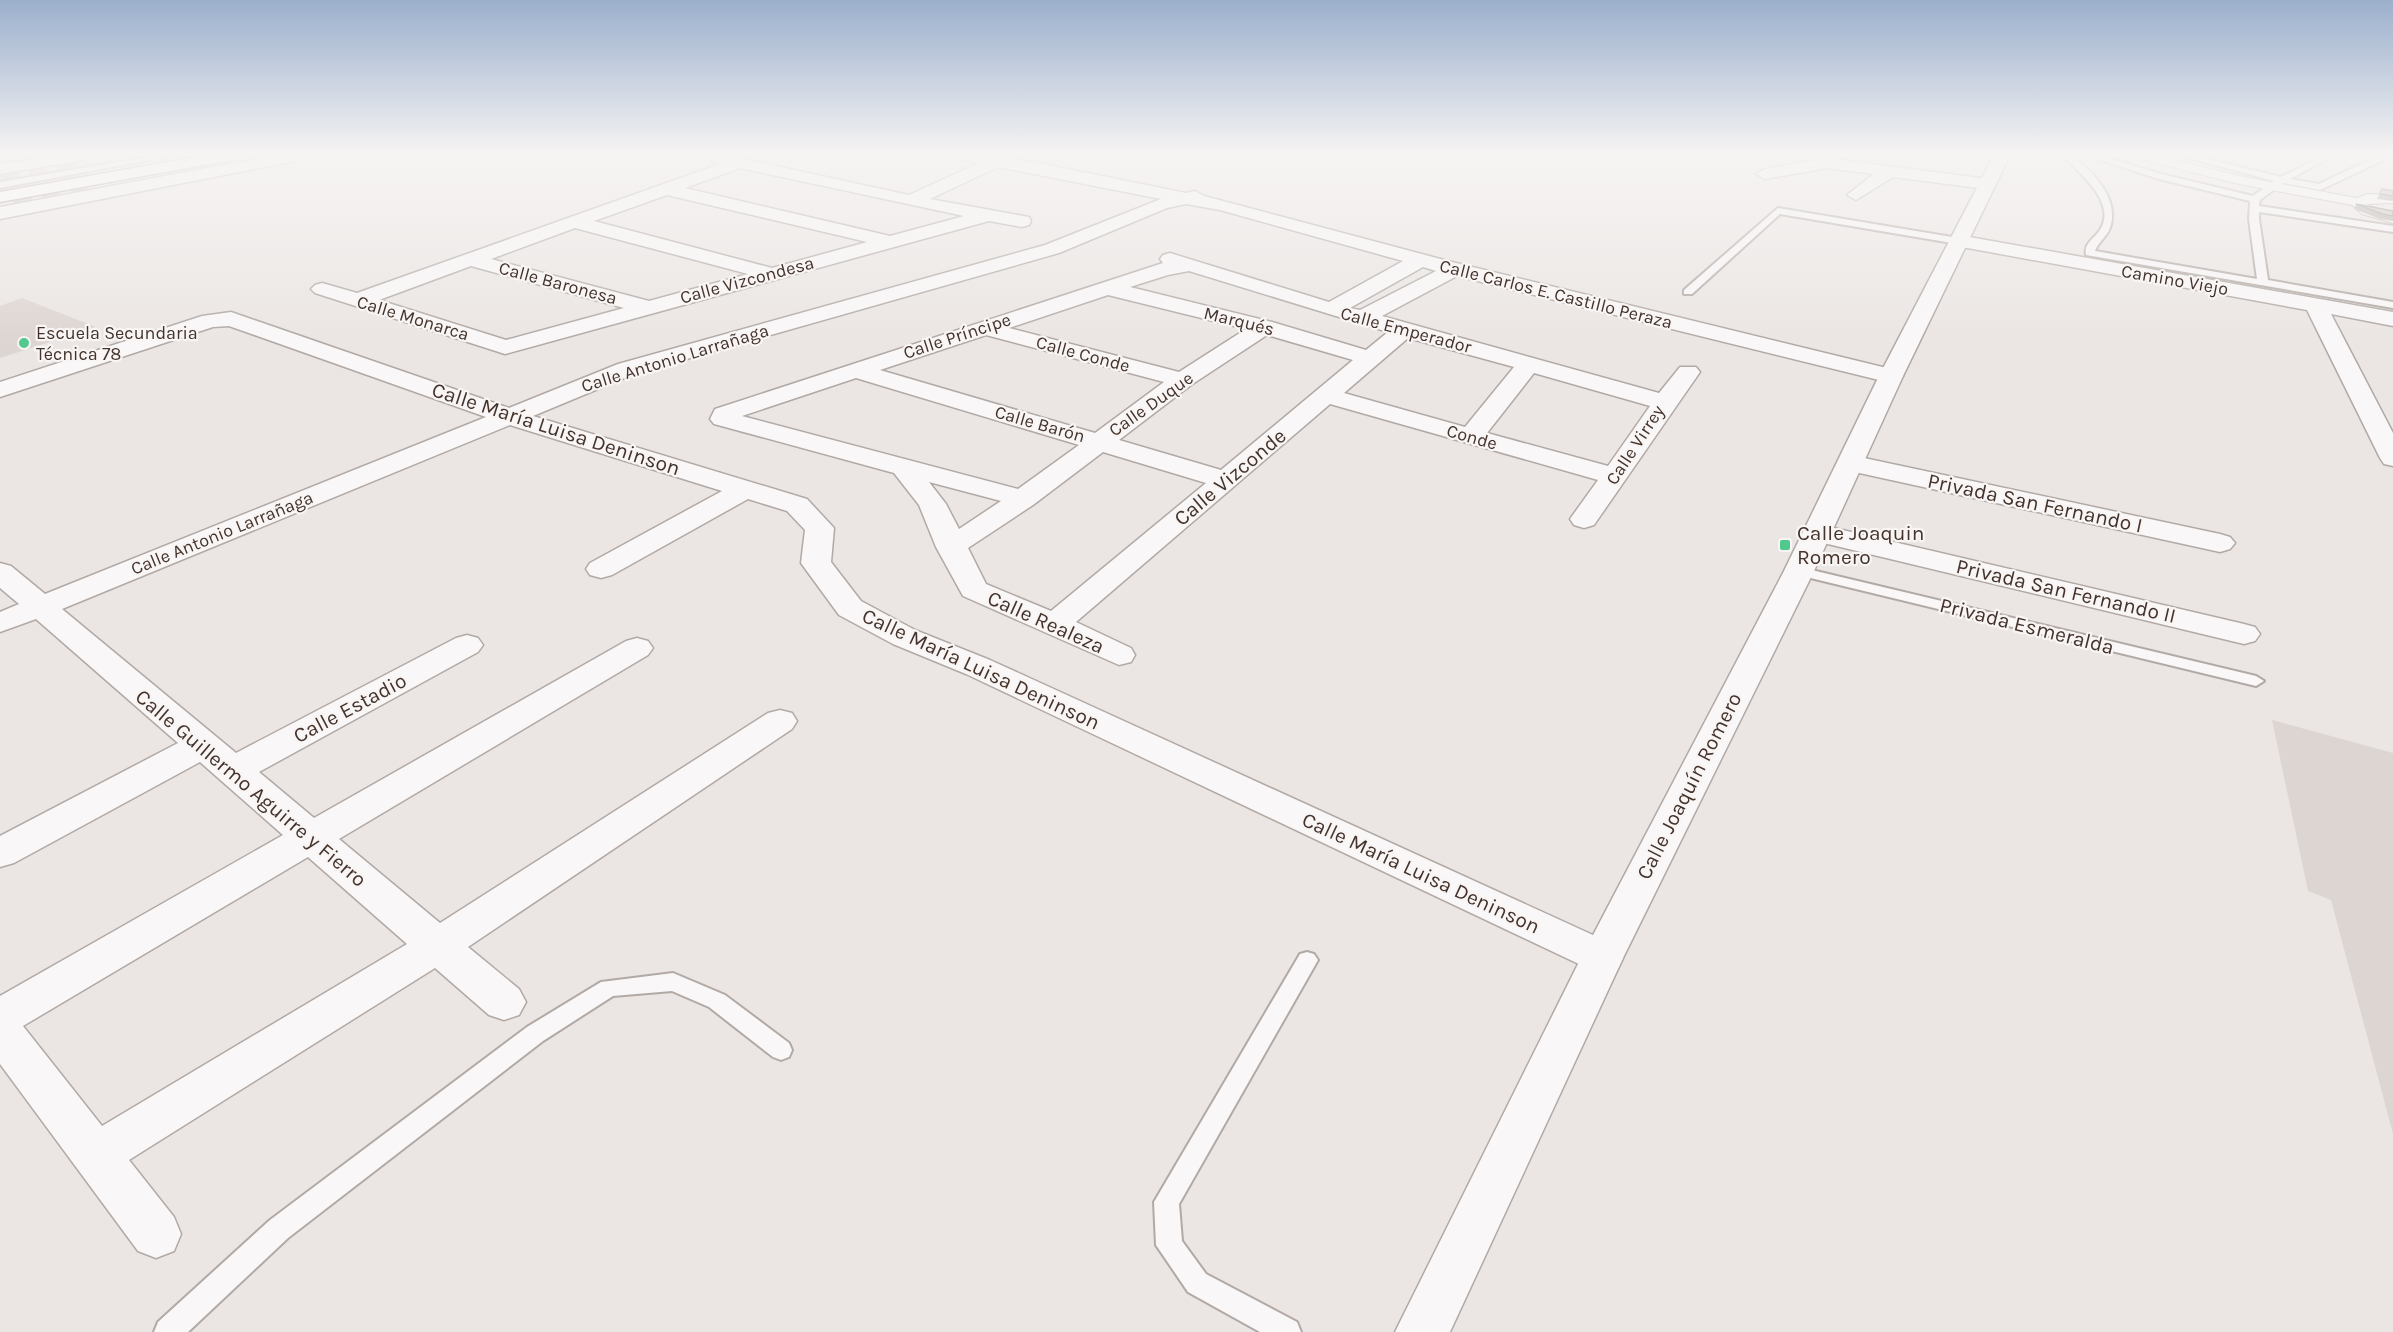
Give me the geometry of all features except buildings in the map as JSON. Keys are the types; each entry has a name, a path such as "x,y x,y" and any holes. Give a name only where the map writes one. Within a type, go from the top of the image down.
{"street":[{"path":"357,301 587,217"},
{"path":"785,217 889,242"},
{"name":"Calle Vizcondesa","path":"505,347 981,217"},
{"path":"1001,217 1022,221"},
{"name":"Calle Antonio Larrañaga","path":"0,622 626,369 1052,249 1129,217"},
{"name":"Calle Carlos E. Castillo Peraza","path":"1266,217 1454,269 1891,376"},
{"name":"Calle Joaquín Romero","path":"1422,1332 1602,958 1799,571 1891,376 1970,217"},
{"path":"574,222 770,273"},
{"name":"Camino Viejo","path":"1958,241 2393,319"},
{"name":"Calle Emperador","path":"1149,254 1362,318 1664,402"},
{"name":"Calle Baronesa","path":"471,260 646,307"},
{"path":"1331,309 1420,260"},
{"name":"Calle Príncipe","path":"902,465 723,419 724,414 1165,269 1191,265"},
{"path":"1362,318 1454,269"},
{"path":"1389,276 1421,286"},
{"name":"Marqués","path":"1106,288 1264,327 1370,358"},
{"name":"Calle Monarca","path":"322,289 505,347"},
{"path":"2315,305 2393,458"},
{"name":"Calle María Luisa Deninson","path":"0,390 210,321 231,319 508,416 797,504 820,528 816,563 850,608 904,637 989,672 1602,958"},
{"name":"Calle Duque","path":"951,547 1023,499 1183,380 1264,327"},
{"name":"Calle Conde","path":"984,328 1183,380"},
{"name":"Calle Vizconde","path":"1054,624 1405,329"},
{"path":"1470,437 1529,364"},
{"name":"Calle Barón","path":"854,370 1226,480"},
{"name":"Calle Virrey","path":"1584,519 1616,477 1664,402 1688,372"},
{"name":"Conde","path":"1328,396 1616,477"},
{"name":"Privada San Fernando I","path":"1850,463 2220,543"},
{"path":"902,465 1023,499"},
{"name":"Calle Realeza","path":"902,465 932,504 974,590 1119,655"},
{"path":"601,569 745,489"},
{"name":"Privada San Fernando II","path":"1817,533 2244,634"},
{"name":"Calle Guillermo Aguirre y Fierro","path":"0,572 202,747 504,1002"},
{"name":"Calle Estadio","path":"232,771 467,645"},
{"path":"0,1018 637,648"},
{"path":"96,1155 439,945 780,721"},
{"path":"0,853 202,747"},
{"path":"0,1030 156,1233"}],"lane":[{"path":"1688,292 1771,217"},
{"path":"1815,217 1958,241"},
{"path":"2108,217 2104,232 2092,244 2090,253 2393,305"},
{"path":"2262,217 2263,283"},
{"path":"2347,217 2393,229"},
{"name":"Privada Esmeralda","path":"1799,571 2256,681"},
{"path":"1287,1332 1197,1282 1169,1245 1166,1202 1306,960"},
{"path":"168,1332 279,1229 535,1034 609,988 673,981 717,1000 781,1050"}],"shaded area":[{"name":"Escuela Secundaria Técnica 78","path":"22,298 96,327 0,358 0,306"},
{"path":"2272,720 2393,753 2393,1134 2331,900 2308,891"}],"place":[{"name":"Escuela Secundaria Técnica 78","path":"24,343"},
{"name":"Calle Joaquin Romero","path":"1785,545"}]}
